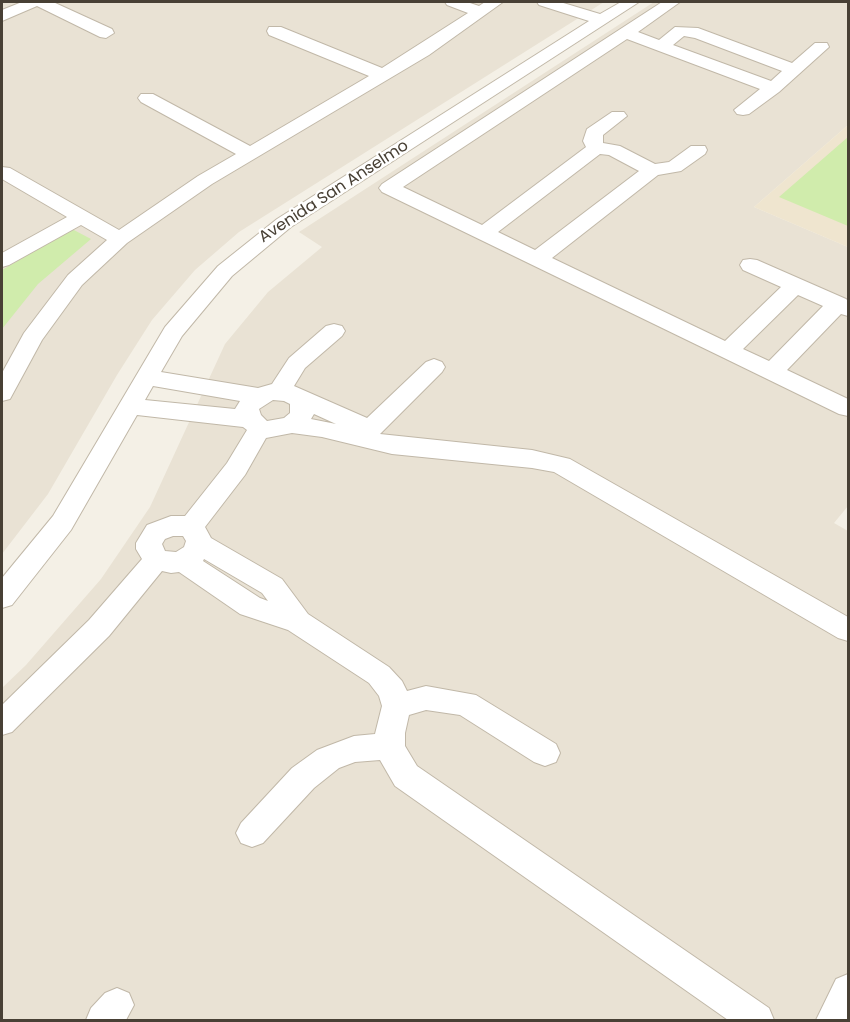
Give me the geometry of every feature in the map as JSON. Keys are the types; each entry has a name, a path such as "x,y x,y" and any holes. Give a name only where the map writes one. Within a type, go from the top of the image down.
{"street":[{"path":"2,16 34,2"},
{"path":"41,2 106,33"},
{"path":"453,2 488,7"},
{"path":"545,2 612,8"},
{"path":"672,2 389,188 847,408"},
{"path":"2,393 32,338 75,280 120,239 176,199 447,36 488,7"},
{"name":"Avenida San Anselmo","path":"2,597 62,523 100,462 162,348 190,309 225,271 264,238 612,8"},
{"path":"274,31 383,75"},
{"path":"661,46 681,32 698,33 794,70"},
{"path":"625,33 773,88"},
{"path":"742,110 773,88 821,47"},
{"path":"147,98 251,154"},
{"path":"596,148 592,141 594,134 618,116"},
{"path":"484,233 596,148 613,150 652,170"},
{"path":"537,259 652,170 674,167 698,150"},
{"path":"3,172 120,239"},
{"path":"2,261 81,217"},
{"path":"750,265 843,306 772,372"},
{"path":"728,351 795,285"},
{"path":"279,395 297,363 334,331"},
{"path":"370,429 434,367"},
{"path":"146,377 279,395 370,429 392,445"},
{"path":"2,723 182,548 236,469 255,423 248,409 251,402 279,395 302,404 303,412 292,425 282,429 255,423 129,406"},
{"path":"292,425 322,429 392,445 532,459 561,465 849,630"},
{"path":"182,548 250,606 298,622 379,675 392,690 397,706 390,734 390,746 396,762 406,776 757,1020"},
{"path":"397,706 426,698 448,699 466,704 545,753"},
{"path":"252,833 303,778 328,759 354,749 390,746"},
{"path":"833,1020 849,991"}],"shaded area":[{"path":"2,2 604,2 239,232 195,270 152,320 117,375 48,494 2,554"},
{"path":"654,2 848,2 848,125 754,207 848,247 848,506 834,523 848,531 848,1020 2,1020 2,688 26,665 101,579 150,507 225,344 268,292 322,247 299,232"},
{"path":"848,125 848,247 754,207"}],"green space":[{"path":"848,137 848,226 779,197"},
{"path":"72,229 91,239 38,284 2,329 2,270"}]}
